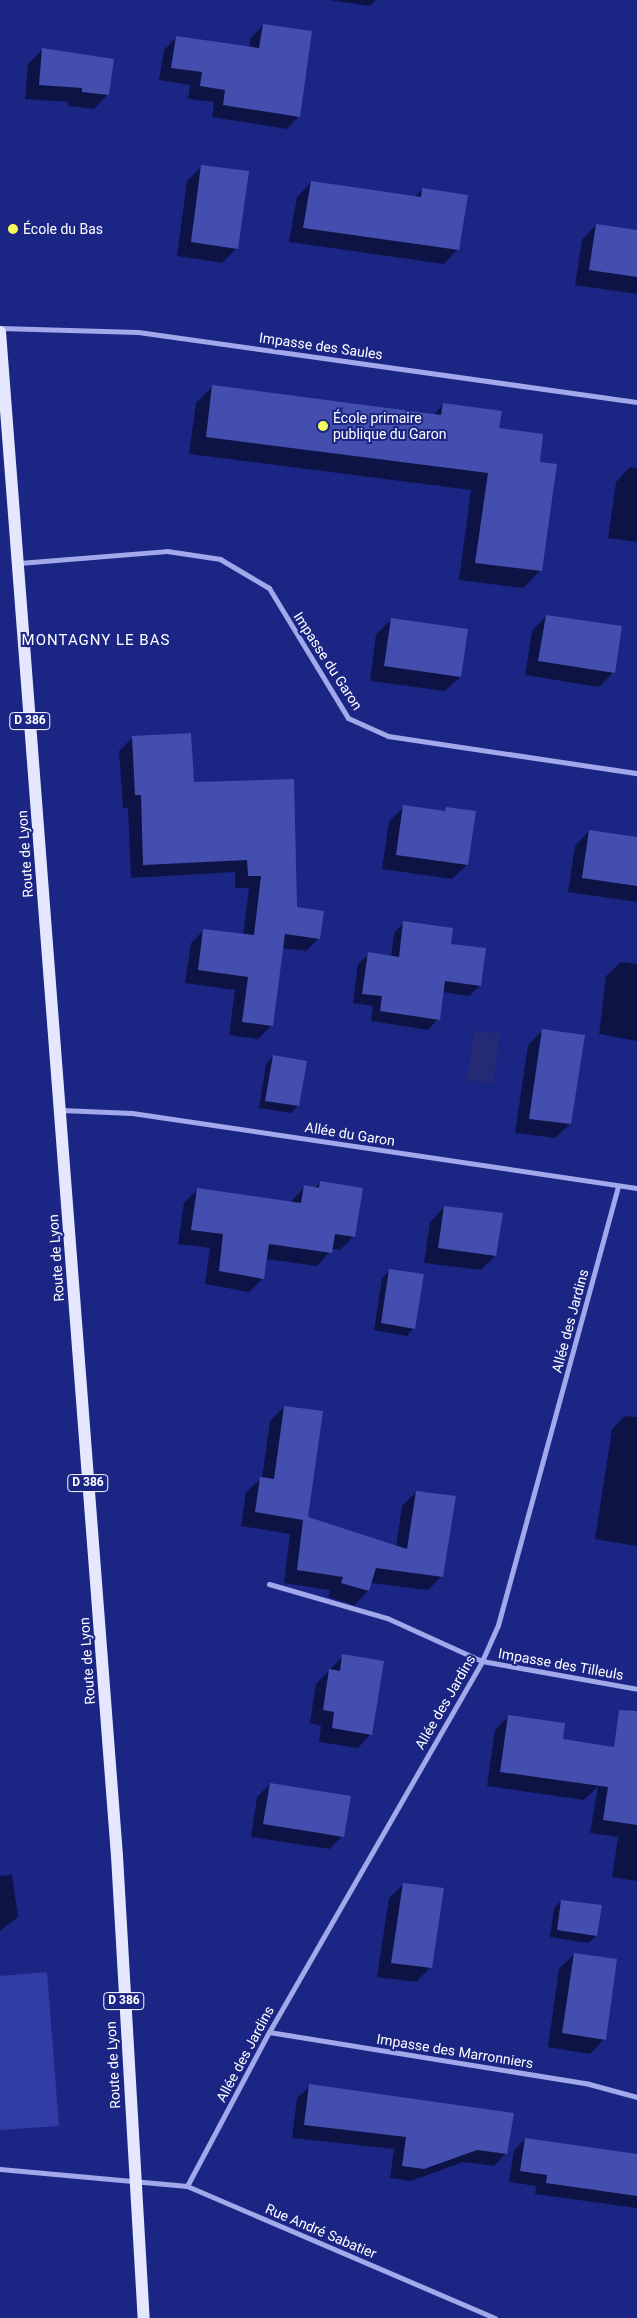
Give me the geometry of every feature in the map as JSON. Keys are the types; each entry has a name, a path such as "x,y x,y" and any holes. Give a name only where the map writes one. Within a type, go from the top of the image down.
{"main road":[{"name":"Route de Lyon","path":"0,332 117,1856 134,2181"},
{"name":"D 386","path":"134,2181 144,2318"}],"street":[{"name":"Impasse des Saules","path":"0,328 138,332 637,402"},
{"name":"Impasse du Garon","path":"18,563 167,551 220,559 269,588 348,718 388,736 637,773"},
{"name":"Allée du Garon","path":"60,1110 132,1113 637,1188"},
{"name":"Allée des Jardins","path":"187,2186 269,2032 482,1661 498,1626 618,1186"},
{"name":"Impasse des Tilleuls","path":"269,1584 387,1618 482,1661 637,1689"},
{"name":"Impasse des Marronniers","path":"269,2032 589,2084 637,2097"},
{"name":"Rue André Sabatier","path":"0,2169 187,2186 496,2318"}],"shaded area":[{"path":"474,1031 500,1034 493,1084 467,1080"},
{"path":"47,1972 59,2126 0,2130 0,1976"}],"building":[{"path":"263,24 312,31 300,117 223,105 225,90 200,86 202,72 171,68 176,36 259,48"},
{"path":"42,48 114,59 109,95 82,92 82,88 39,85"},
{"path":"201,165 249,171 238,249 191,242"},
{"path":"311,181 421,197 422,188 468,195 459,250 303,228"},
{"path":"596,224 637,230 637,277 589,270"},
{"path":"212,385 441,415 443,403 502,411 499,428 543,434 540,462 557,464 542,571 475,563 488,473 206,437"},
{"path":"546,615 622,626 615,673 538,661"},
{"path":"391,618 468,629 461,677 384,666"},
{"path":"191,733 194,782 294,779 297,907 324,911 320,939 285,934 273,1026 242,1022 248,977 198,970 203,929 254,935 261,876 248,876 247,860 143,865 141,795 135,795 132,736"},
{"path":"403,805 445,811 446,807 476,811 468,865 396,855"},
{"path":"589,830 637,837 637,886 582,878"},
{"path":"403,921 453,928 451,944 486,948 481,986 445,981 440,1020 380,1011 382,996 362,994 368,952 399,957"},
{"path":"542,1029 585,1035 571,1124 529,1119"},
{"path":"273,1055 307,1061 299,1106 265,1101"},
{"path":"320,1181 363,1188 355,1237 335,1234 332,1253 269,1244 264,1279 219,1271 223,1234 191,1230 197,1188 301,1203 304,1185 319,1188"},
{"path":"444,1206 503,1213 496,1256 438,1248"},
{"path":"389,1269 424,1274 415,1329 381,1323"},
{"path":"284,1406 323,1411 308,1517 407,1549 416,1491 456,1496 443,1577 376,1568 369,1591 341,1583 343,1577 297,1570 303,1520 255,1512 260,1477 274,1479"},
{"path":"342,1654 384,1661 372,1735 332,1728 334,1712 323,1710 329,1669 340,1671"},
{"path":"619,1710 637,1711 637,1825 603,1820 608,1787 500,1772 508,1715 565,1723 563,1739 614,1747"},
{"path":"270,1783 351,1796 344,1837 263,1824"},
{"path":"403,1883 444,1888 432,1968 391,1963"},
{"path":"561,1900 602,1905 597,1936 557,1930"},
{"path":"574,1953 617,1959 606,2040 562,2033"},
{"path":"309,2084 514,2113 507,2154 477,2150 424,2169 402,2166 406,2137 304,2125"},
{"path":"525,2138 637,2154 637,2196 546,2183 547,2175 520,2171"}],"place":[{"name":"École du Bas","path":"13,229"},
{"name":"École primaire publique du Garon","path":"323,426"}],"district":[{"name":"MONTAGNY LE BAS","path":"96,641"}]}
